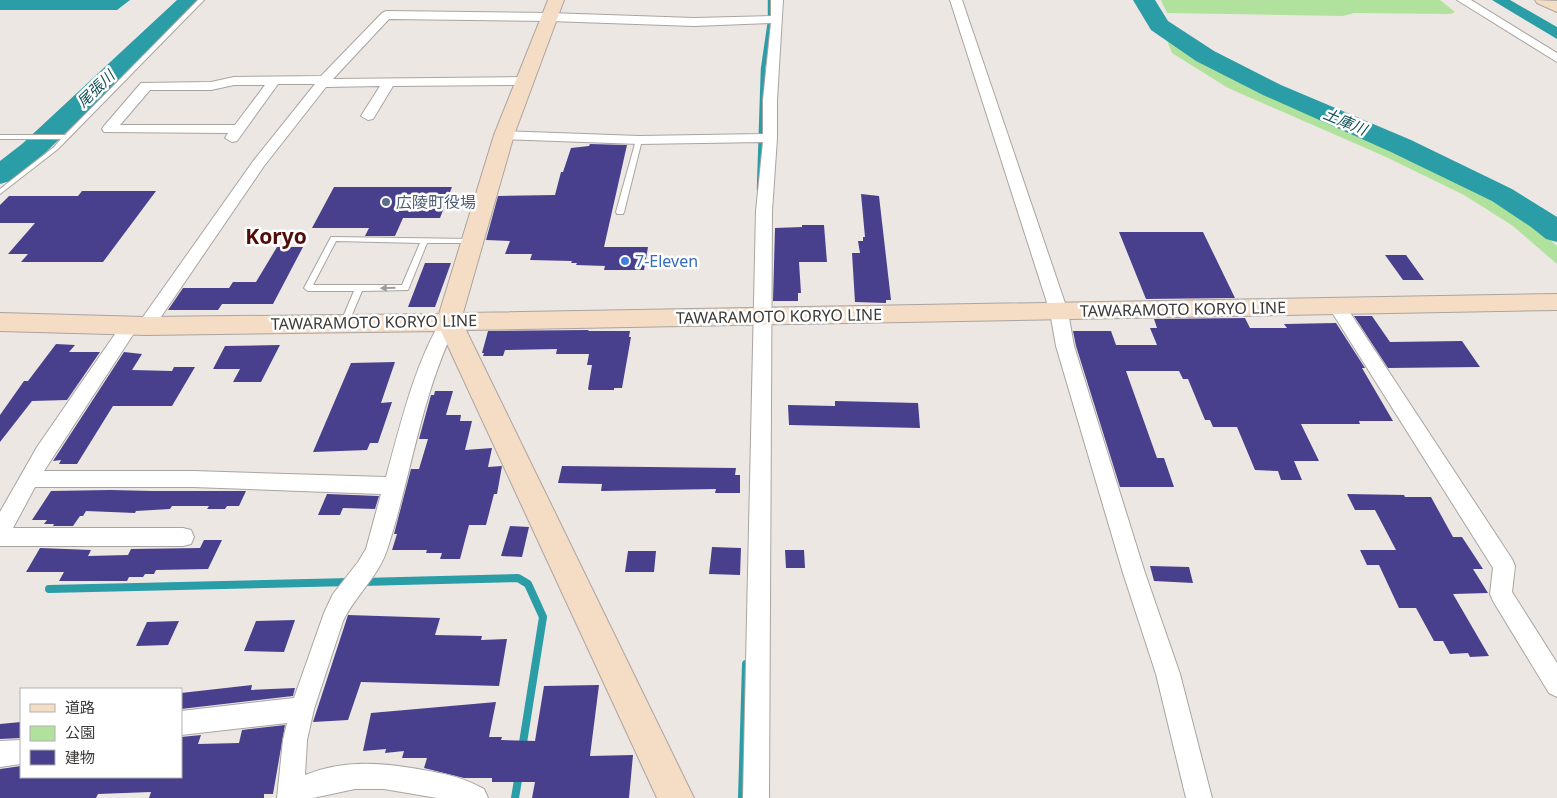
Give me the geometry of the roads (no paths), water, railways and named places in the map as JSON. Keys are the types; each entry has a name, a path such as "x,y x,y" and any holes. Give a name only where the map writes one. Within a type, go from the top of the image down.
{"main road":[{"path":"1543,0 1557,7"},
{"path":"552,8 504,135 449,321 676,798"},
{"name":"TAWARAMOTO KORYO LINE","path":"0,322 138,326 344,324 1557,302"}],"street":[{"path":"756,798 764,212 770,138 771,19 776,0"},
{"path":"956,0 1059,312 1065,346 1134,573 1171,683 1199,798"},
{"path":"1463,0 1557,58"},
{"path":"0,531 28,479 259,163 323,82 386,15 552,8 694,22 771,19"},
{"path":"274,80 234,135 109,129 146,86 211,86 234,81 274,80 323,82 524,81"},
{"path":"368,116 389,82"},
{"path":"504,135 639,140 770,138"},
{"path":"1337,306 1504,566 1501,594 1557,685"},
{"path":"290,796 295,740 302,710 332,620 376,551 407,437 435,348 449,321"},
{"path":"28,479 193,479 394,486"},
{"path":"0,537 184,537"},
{"path":"182,723 302,710"},
{"path":"0,754 20,752"},
{"path":"290,796 320,782 355,776 384,776 459,789 475,798"}],"lane":[{"path":"0,192 56,148 63,137 201,0"},
{"path":"0,137 63,137"},
{"path":"620,212 639,140"},
{"path":"424,242 404,288 308,288 334,239 397,239 424,242 473,241"},
{"path":"344,324 359,289"}],"water":[{"path":"0,0 130,0 117,10 0,10"},
{"path":"1492,0 1510,0 1557,27 1557,39"}],"waterway":[{"name":"尾張川","path":"0,175 32,150 190,0"},
{"path":"759,189 763,69 770,21 770,0"},
{"name":"土庫川","path":"1144,0 1159,25 1205,56 1272,90 1401,146 1502,195 1542,220 1557,232"},
{"path":"362,582 518,578 528,584 543,617 522,749"},
{"path":"49,589 350,582"},
{"path":"742,798 746,664"},
{"path":"515,798 519,774"}],"place":[{"name":"広陵町役場","path":"386,202"},
{"name":"7-Eleven","path":"625,261"}],"district":[{"name":"Koryo","path":"276,237"}]}
